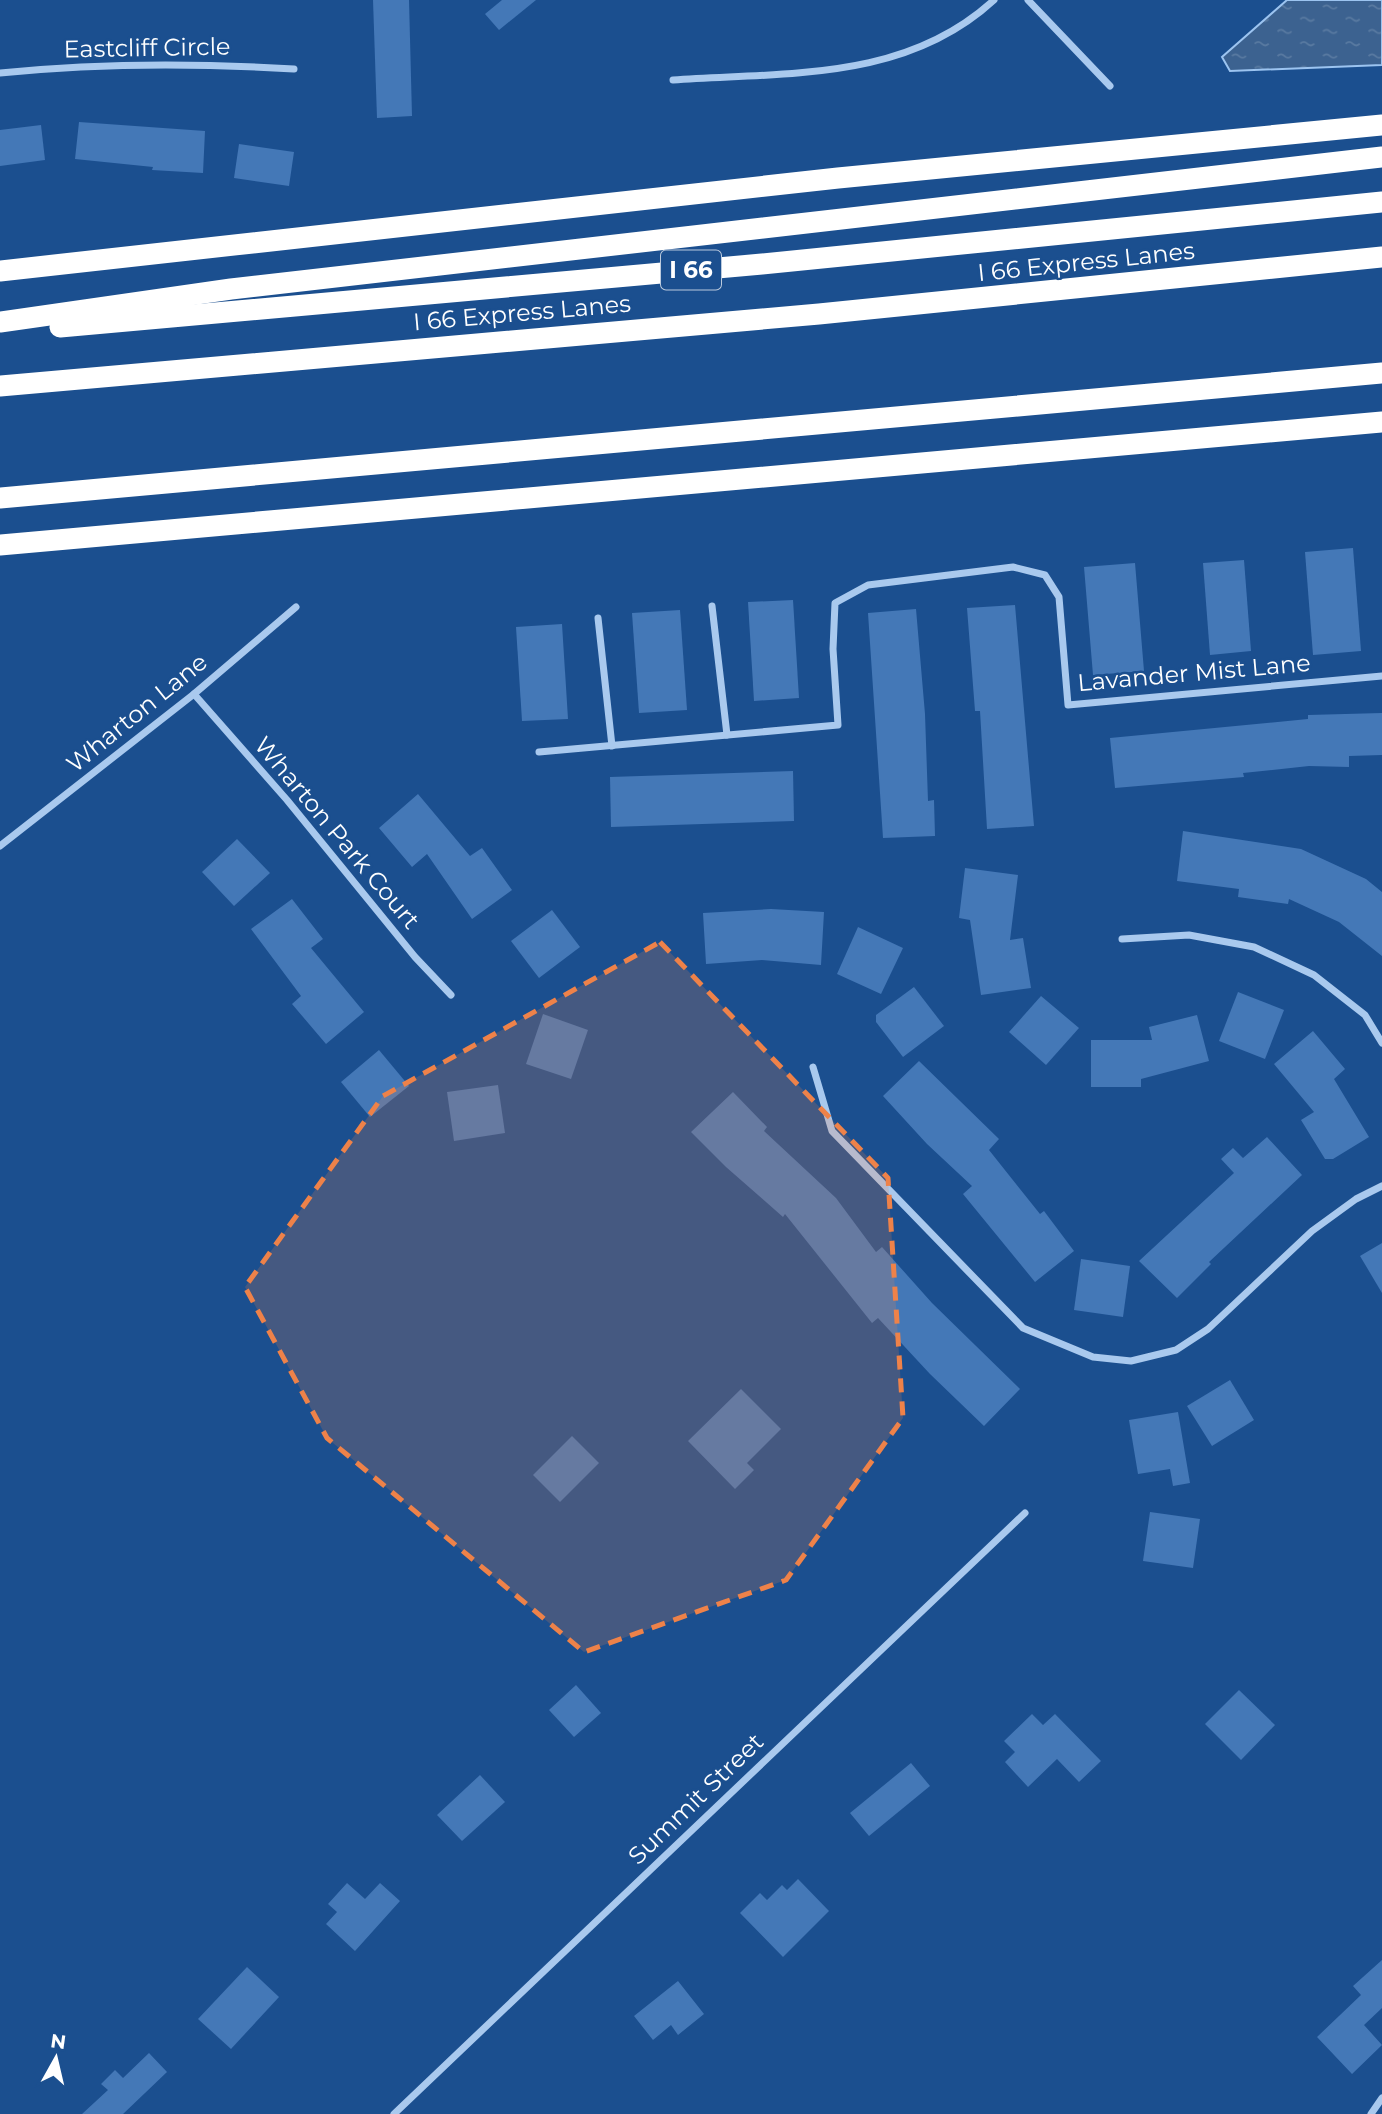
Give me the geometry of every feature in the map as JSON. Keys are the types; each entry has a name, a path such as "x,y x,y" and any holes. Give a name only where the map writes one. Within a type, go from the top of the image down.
{"highway":[{"path":"0,271 838,178 1382,125"},
{"path":"0,322 231,289 1382,157"},
{"name":"I 66","path":"0,332 762,264 1382,202"},
{"name":"I 66 Express Lanes","path":"0,386 875,309 1382,257"},
{"path":"0,498 1382,373"},
{"path":"0,545 1382,422"}],"street":[{"path":"673,80 872,64 929,45 968,22 994,0"},
{"path":"1028,0 1110,86"},
{"name":"Eastcliff Circle","path":"0,73 40,69 235,65 294,69"},
{"name":"Lavander Mist Lane","path":"539,752 838,725 833,649 835,603 868,585 1013,567 1045,575 1059,597 1068,705 1382,676"},
{"path":"712,606 727,735"},
{"name":"Wharton Lane","path":"0,846 194,694 296,607"},
{"path":"598,618 612,746"},
{"name":"Wharton Park Court","path":"194,694 287,800 415,957 451,995"},
{"path":"1122,939 1189,935 1255,947 1314,975 1365,1015 1382,1043"},
{"path":"813,1067 832,1131 1023,1328 1093,1357 1131,1361 1177,1350 1208,1329 1312,1231 1356,1199 1382,1186"},
{"name":"Summit Street","path":"394,2114 1025,1513"},
{"path":"1371,2114 1382,2098"}],"highlighted area":[{"path":"660,942 888,1178 903,1418 786,1580 584,1652 327,1438 245,1287 383,1096"}],"water":[{"path":"1287,0 1382,0 1382,65 1230,71 1222,57"}],"building":[{"path":"373,0 409,0 412,116 377,118"},
{"path":"502,0 536,0 499,30 485,14"},
{"path":"79,122 205,131 203,173 152,170 153,167 75,159"},
{"path":"41,125 45,160 0,166 0,130"},
{"path":"239,144 294,152 289,186 234,178"},
{"path":"1353,548 1361,651 1313,655 1305,552"},
{"path":"1244,560 1251,651 1210,655 1203,563"},
{"path":"1135,563 1144,671 1093,675 1084,567"},
{"path":"793,600 799,698 754,701 748,602"},
{"path":"1015,605 1034,826 987,829 980,711 975,711 967,608"},
{"path":"916,609 925,714 928,801 934,800 935,836 883,838 868,613"},
{"path":"680,610 687,710 639,713 632,613"},
{"path":"562,624 568,719 522,721 516,627"},
{"path":"1382,713 1382,755 1349,756 1349,767 1309,766 1243,773 1244,777 1115,788 1110,738 1308,719 1308,715"},
{"path":"793,771 794,821 611,827 610,777"},
{"path":"418,794 470,856 482,848 512,890 472,919 427,854 412,867 379,828"},
{"path":"1183,831 1301,849 1366,879 1382,892 1382,956 1339,922 1289,899 1288,904 1238,897 1239,889 1177,881"},
{"path":"237,839 270,873 234,906 202,872"},
{"path":"965,868 1018,875 1010,940 1023,938 1031,988 981,995 970,920 959,918"},
{"path":"292,899 323,939 311,948 364,1012 326,1044 292,1004 301,996 251,929"},
{"path":"771,909 824,912 821,965 762,960 706,964 703,913"},
{"path":"552,910 580,947 539,978 511,941"},
{"path":"858,927 903,948 881,994 837,974"},
{"path":"914,987 944,1026 903,1057 876,1022 876,1015"},
{"path":"1238,992 1284,1010 1265,1059 1219,1041"},
{"path":"1041,996 1079,1028 1046,1065 1009,1032"},
{"path":"543,1014 588,1030 571,1079 526,1064"},
{"path":"1197,1015 1209,1061 1141,1079 1141,1087 1091,1087 1091,1040 1152,1040 1149,1027"},
{"path":"1313,1031 1345,1069 1334,1079 1369,1137 1333,1159 1325,1159 1301,1120 1314,1112 1274,1064"},
{"path":"379,1050 409,1086 370,1117 341,1082"},
{"path":"919,1061 999,1139 989,1150 1040,1214 1044,1211 1074,1251 1035,1282 963,1194 972,1186 927,1144 883,1096"},
{"path":"498,1085 505,1133 454,1141 447,1092"},
{"path":"733,1092 767,1127 764,1131 836,1198 876,1252 882,1247 932,1303 1020,1389 984,1426 930,1374 878,1318 872,1323 785,1214 783,1217 691,1132"},
{"path":"1267,1137 1302,1175 1209,1262 1211,1264 1177,1298 1139,1261 1234,1173 1221,1159 1233,1148 1243,1158"},
{"path":"1382,1243 1382,1293 1360,1256"},
{"path":"1081,1259 1130,1266 1123,1317 1074,1310"},
{"path":"1230,1380 1254,1420 1212,1446 1187,1406"},
{"path":"741,1389 781,1429 747,1463 754,1470 735,1489 688,1441"},
{"path":"1178,1412 1190,1483 1173,1486 1170,1469 1138,1474 1129,1420"},
{"path":"572,1436 599,1463 560,1502 533,1475"},
{"path":"1150,1512 1200,1519 1193,1568 1143,1561"},
{"path":"576,1685 601,1713 574,1737 549,1710"},
{"path":"1239,1690 1275,1725 1241,1760 1205,1724"},
{"path":"1032,1714 1043,1725 1055,1714 1101,1761 1079,1782 1057,1759 1028,1787 1005,1762 1015,1752 1004,1741"},
{"path":"911,1763 930,1786 869,1836 850,1813"},
{"path":"480,1775 505,1802 462,1841 437,1815"},
{"path":"798,1879 829,1911 783,1957 740,1913 760,1893 767,1900 782,1885 787,1890"},
{"path":"347,1883 365,1899 380,1883 400,1901 355,1951 326,1924 337,1912 328,1904"},
{"path":"1382,1960 1382,2008 1364,2025 1382,2045 1352,2074 1317,2037 1361,1995 1353,1986"},
{"path":"247,1967 279,1997 231,2049 198,2019"},
{"path":"678,1981 704,2014 678,2035 671,2025 653,2040 634,2016"},
{"path":"149,2053 167,2072 123,2114 82,2114 108,2090 101,2084 115,2070 123,2078"}]}
